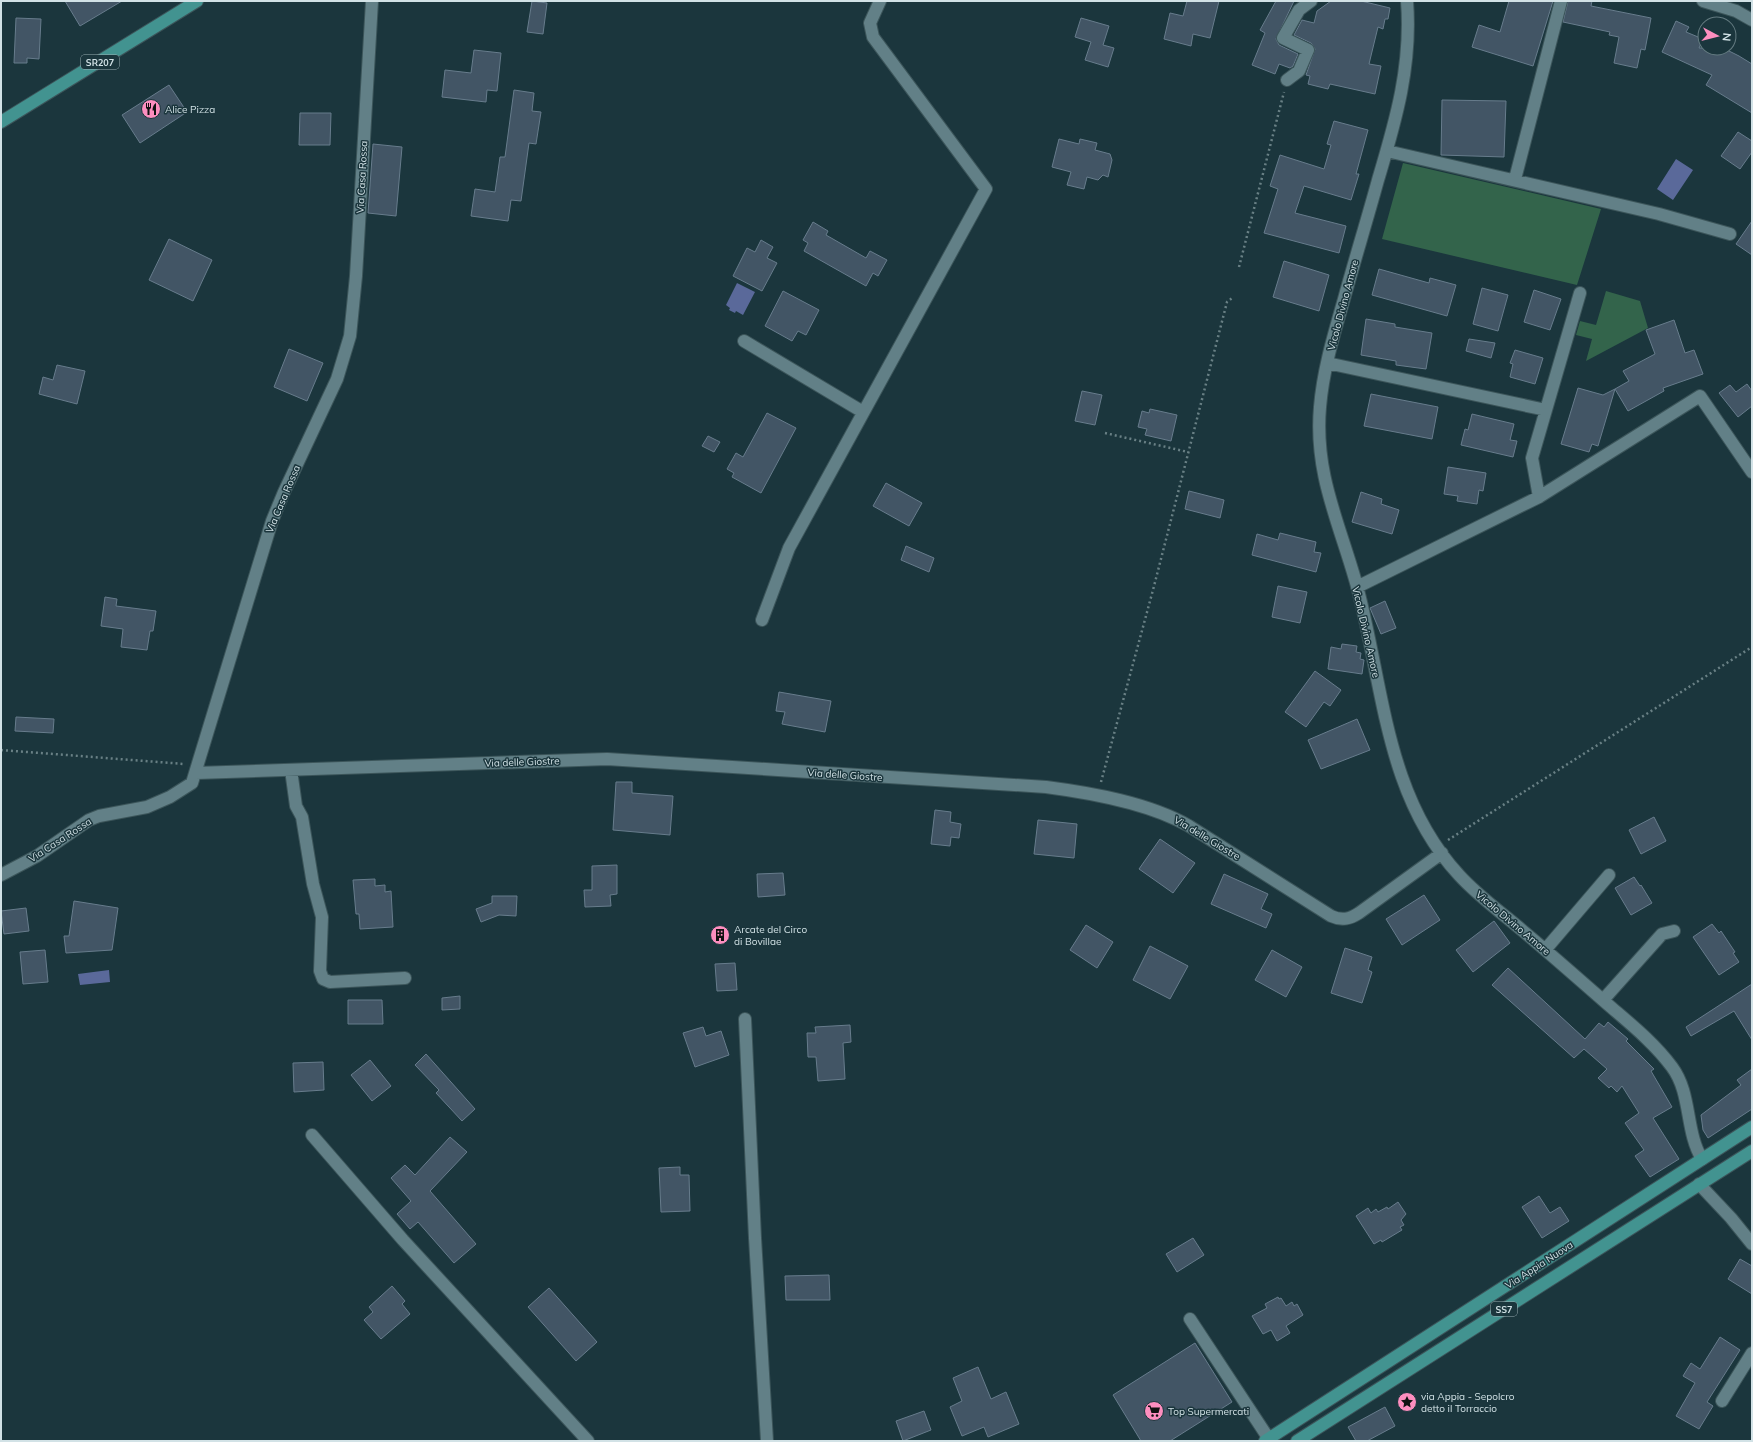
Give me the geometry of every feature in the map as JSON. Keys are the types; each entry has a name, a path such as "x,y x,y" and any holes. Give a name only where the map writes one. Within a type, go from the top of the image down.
{"main road":[{"name":"SR207","path":"1,122 197,1"},
{"name":"Via Appia Nuova","path":"1267,1440 1752,1127"},
{"name":"Via Appia Nuova","path":"1297,1441 1752,1151"}],"street":[{"name":"Via Casa Rossa","path":"1,875 37,856 89,820 99,816 142,808 163,801 192,783 272,521 337,379 347,350 356,276 372,1"},
{"path":"762,620 789,548 986,188 873,37 870,23 880,1"},
{"path":"1287,80 1299,71 1308,50 1283,38 1299,10 1311,1"},
{"name":"Vicolo Divino Amore","path":"1407,1 1409,31 1406,66 1399,104 1327,363 1320,407 1318,441 1331,507 1357,587 1394,756 1406,791 1424,826 1439,850 1470,885 1644,1036 1666,1059 1677,1074 1684,1095 1693,1139 1702,1159"},
{"path":"1515,180 1561,1"},
{"path":"1703,1 1736,11 1752,20"},
{"path":"1387,151 1659,214 1730,234"},
{"path":"1539,498 1532,458 1580,293"},
{"path":"744,341 863,412"},
{"path":"1327,363 1546,410"},
{"path":"1357,587 1539,498 1700,396 1710,413 1752,472"},
{"name":"Via delle Giostre","path":"197,769 291,770 583,759 629,760 955,782 1017,784 1052,788 1097,796 1147,808 1176,819 1331,916 1340,919 1348,919 1360,913 1439,850"},
{"path":"291,770 296,806 302,818 313,884 322,917 320,971 323,979 330,982 405,978"},
{"path":"1545,950 1609,875"},
{"path":"1603,1000 1662,934 1674,930"},
{"path":"745,1020 754,1230 767,1441"},
{"path":"312,1135 403,1240 588,1441"},
{"path":"1699,1184 1731,1218 1752,1244"},
{"path":"1190,1319 1267,1440"},
{"path":"1722,1401 1752,1353"}],"path":[{"path":"1239,267 1287,80"},
{"path":"1097,796 1226,302 1232,298"},
{"path":"1105,433 1188,452"},
{"path":"1439,850 1752,647"},
{"path":"1,750 197,769"}],"green space":[{"path":"1403,163 1601,209 1577,285 1382,239"},
{"path":"1606,291 1640,301 1648,328 1586,361 1592,339 1576,335 1580,321 1596,325"}],"water":[{"path":"1676,159 1693,170 1673,200 1657,189"},
{"path":"737,283 755,292 743,315 736,311 735,313 729,310 730,308 726,305"},
{"path":"109,970 110,982 80,985 78,974"}],"building":[{"path":"65,1 122,1 80,26"},
{"path":"532,1 547,3 543,34 527,32"},
{"path":"1187,1 1219,1 1210,38 1193,34 1191,46 1164,39 1170,13 1183,16"},
{"path":"1276,1 1294,1 1276,39 1279,45 1298,54 1293,66 1290,68 1279,64 1275,74 1252,65 1265,33 1260,30"},
{"path":"1331,1 1361,1 1390,8 1388,19 1385,19 1383,29 1378,27 1369,64 1381,66 1375,94 1330,84 1328,89 1308,84 1310,76 1306,75 1315,49 1311,43 1294,35 1302,20 1314,23 1317,11"},
{"path":"1509,1 1553,1 1533,66 1472,47 1479,25 1500,32"},
{"path":"1568,1 1592,1 1591,6 1651,18 1645,50 1641,49 1637,68 1614,63 1619,37 1609,35 1610,32 1563,22"},
{"path":"16,18 41,19 39,59 27,58 27,63 14,63"},
{"path":"1081,18 1109,26 1103,45 1114,48 1108,67 1085,60 1091,42 1075,37"},
{"path":"1676,21 1689,27 1686,32 1697,37 1697,56 1737,55 1752,64 1752,113 1706,85 1712,75 1662,52"},
{"path":"474,50 501,53 497,91 487,90 486,102 442,97 445,70 471,73"},
{"path":"169,85 187,112 140,143 122,115"},
{"path":"514,90 534,93 532,111 541,112 536,144 529,143 521,201 511,200 508,221 471,216 475,189 495,192 500,157 505,157"},
{"path":"1442,100 1506,101 1504,157 1441,155"},
{"path":"300,113 331,113 330,145 299,145"},
{"path":"1334,121 1368,130 1356,174 1359,174 1351,200 1304,186 1295,213 1346,226 1339,253 1264,233 1278,189 1270,186 1280,155 1324,169 1331,145 1327,144"},
{"path":"1738,132 1752,141 1752,152 1740,169 1721,156"},
{"path":"1059,139 1079,144 1080,139 1097,143 1095,150 1110,154 1112,160 1108,177 1103,175 1098,180 1087,177 1084,189 1067,185 1071,172 1052,167"},
{"path":"373,144 402,147 396,216 368,213"},
{"path":"1752,221 1752,255 1736,244"},
{"path":"813,222 828,231 826,235 866,258 870,251 887,260 878,276 873,273 866,286 804,251 808,243 803,240"},
{"path":"169,239 212,260 193,301 149,280"},
{"path":"761,240 773,247 767,258 777,263 762,291 733,276 747,248 755,252"},
{"path":"1284,261 1329,275 1319,311 1273,297"},
{"path":"1379,269 1429,283 1430,278 1456,285 1447,316 1372,295"},
{"path":"1482,288 1508,295 1498,331 1473,324"},
{"path":"1534,290 1561,299 1550,330 1524,322"},
{"path":"783,291 819,310 806,335 798,331 792,341 765,326"},
{"path":"1366,319 1395,324 1395,327 1432,333 1426,369 1396,365 1396,361 1361,355"},
{"path":"1674,320 1685,353 1694,350 1703,374 1663,388 1664,391 1628,411 1615,389 1629,381 1623,371 1655,354 1646,330"},
{"path":"1469,339 1495,343 1491,358 1466,351"},
{"path":"289,349 323,363 307,401 274,387"},
{"path":"1515,350 1543,358 1535,384 1510,377 1513,364 1510,363"},
{"path":"57,365 85,371 77,404 39,394 43,377 53,380"},
{"path":"1747,384 1752,391 1752,406 1738,417 1719,393 1730,385 1736,392"},
{"path":"1578,388 1603,395 1615,389 1598,446 1592,444 1589,452 1561,444"},
{"path":"1082,391 1102,395 1095,425 1075,421"},
{"path":"1371,394 1438,407 1432,439 1364,426"},
{"path":"1150,409 1177,415 1171,441 1145,435 1147,429 1138,427 1142,411 1149,413"},
{"path":"767,413 796,428 761,493 732,477 734,473 727,469 736,453 743,457"},
{"path":"1472,414 1514,424 1510,440 1517,441 1513,457 1461,445 1465,429 1468,430"},
{"path":"708,436 720,442 714,452 702,446"},
{"path":"1448,467 1486,473 1483,491 1479,490 1477,504 1457,501 1458,496 1444,494"},
{"path":"886,483 922,503 909,526 873,506"},
{"path":"1189,491 1224,500 1220,518 1185,509"},
{"path":"1361,492 1382,499 1381,504 1399,510 1392,534 1352,522"},
{"path":"1280,533 1316,542 1314,552 1321,553 1316,572 1252,555 1257,534 1278,540"},
{"path":"906,546 934,558 929,572 901,560"},
{"path":"1278,586 1307,592 1300,623 1272,617"},
{"path":"105,597 117,599 116,606 156,611 153,631 150,631 147,650 121,647 123,629 101,626"},
{"path":"1385,601 1396,628 1381,634 1370,608"},
{"path":"1342,644 1357,646 1356,652 1361,653 1360,659 1364,660 1362,674 1328,669 1331,647 1341,649"},
{"path":"1315,671 1341,690 1330,706 1324,702 1306,727 1285,712"},
{"path":"779,692 831,701 825,732 782,724 785,712 776,711"},
{"path":"16,717 54,719 53,733 15,731"},
{"path":"1357,719 1370,750 1321,769 1308,740"},
{"path":"616,782 632,782 632,793 673,796 670,835 613,830"},
{"path":"935,810 951,812 950,822 961,824 959,838 951,837 950,846 931,844"},
{"path":"1654,817 1666,841 1641,854 1629,830"},
{"path":"1038,820 1077,824 1074,858 1034,854"},
{"path":"1160,839 1195,863 1173,893 1139,869"},
{"path":"617,865 617,894 610,895 611,906 585,907 584,890 592,890 592,866"},
{"path":"783,873 785,895 758,897 757,874"},
{"path":"1224,874 1268,894 1261,909 1272,914 1266,928 1211,904"},
{"path":"1634,877 1640,886 1641,885 1652,903 1631,915 1615,888"},
{"path":"375,879 375,886 385,885 385,892 391,891 393,927 360,929 359,914 356,914 353,880"},
{"path":"1424,895 1440,920 1402,945 1386,919"},
{"path":"492,896 517,896 516,916 499,915 481,922 476,909 492,903"},
{"path":"74,901 118,908 112,950 66,953 64,936 69,936"},
{"path":"26,908 29,931 4,934 1,911"},
{"path":"1494,921 1510,943 1473,972 1456,950"},
{"path":"1712,924 1719,933 1721,931 1735,952 1733,953 1739,962 1719,975 1693,937"},
{"path":"1086,925 1113,942 1097,968 1070,950"},
{"path":"1150,946 1188,966 1170,999 1133,980"},
{"path":"1345,948 1372,957 1368,970 1372,972 1362,1003 1331,993"},
{"path":"45,950 48,982 23,984 20,952"},
{"path":"1272,950 1302,967 1286,997 1255,980"},
{"path":"735,963 737,990 717,991 715,964"},
{"path":"1508,968 1585,1039 1599,1023 1604,1027 1608,1022 1628,1039 1626,1041 1654,1069 1651,1071 1672,1107 1653,1118 1679,1159 1650,1177 1635,1156 1644,1150 1625,1123 1639,1113 1622,1086 1617,1092 1611,1086 1609,1088 1598,1078 1607,1069 1584,1049 1574,1058 1492,985"},
{"path":"1752,984 1752,1040 1734,1011 1691,1036 1686,1027"},
{"path":"460,996 460,1009 442,1010 442,998"},
{"path":"348,1000 382,1000 383,1024 348,1024"},
{"path":"850,1025 851,1042 843,1043 845,1079 818,1081 816,1057 808,1057 807,1033 816,1033 815,1027"},
{"path":"703,1027 706,1036 721,1031 729,1055 695,1067 683,1033"},
{"path":"426,1054 475,1109 462,1121 436,1093 439,1090 415,1065"},
{"path":"370,1060 391,1086 372,1101 351,1075"},
{"path":"323,1062 324,1090 294,1092 293,1063"},
{"path":"1752,1069 1752,1109 1708,1138 1703,1130 1701,1115 1741,1085 1737,1080"},
{"path":"450,1137 467,1152 430,1191 476,1244 454,1263 418,1222 410,1229 397,1214 411,1201 391,1178 405,1165 415,1175"},
{"path":"680,1167 680,1175 689,1175 690,1211 661,1212 659,1168"},
{"path":"1539,1196 1550,1213 1560,1207 1569,1221 1542,1238 1522,1207"},
{"path":"1398,1202 1406,1214 1401,1220 1404,1225 1400,1227 1402,1230 1382,1242 1381,1240 1374,1244 1356,1216 1368,1208 1371,1213 1376,1209 1378,1212 1387,1207 1388,1209"},
{"path":"1193,1238 1204,1255 1177,1272 1166,1254"},
{"path":"1740,1259 1752,1266 1752,1294 1728,1279"},
{"path":"829,1275 830,1300 786,1300 785,1276"},
{"path":"392,1286 405,1301 402,1304 410,1314 381,1339 364,1320 373,1312 369,1307"},
{"path":"549,1288 597,1342 576,1361 528,1307"},
{"path":"1278,1297 1279,1299 1281,1298 1286,1306 1292,1302 1294,1306 1297,1304 1303,1315 1286,1326 1290,1333 1277,1341 1271,1330 1263,1334 1252,1316 1267,1308 1265,1304"},
{"path":"1720,1337 1740,1350 1707,1402 1713,1406 1699,1429 1676,1416 1695,1383 1683,1376 1691,1363 1700,1369"},
{"path":"1195,1343 1232,1402 1170,1441 1141,1441 1113,1395"},
{"path":"978,1367 991,1399 1006,1392 1019,1424 988,1437 984,1427 962,1436 950,1407 962,1401 953,1378"},
{"path":"1385,1407 1395,1426 1367,1441 1356,1441 1348,1427"},
{"path":"924,1411 931,1430 903,1441 896,1421"}],"place":[{"name":"Alice Pizza","path":"151,109"},
{"name":"Arcate del Circo di Bovillae","path":"720,935"},
{"name":"via Appia - Sepolcro detto il Torraccio","path":"1407,1402"},
{"name":"Top Supermercati","path":"1154,1411"}]}
